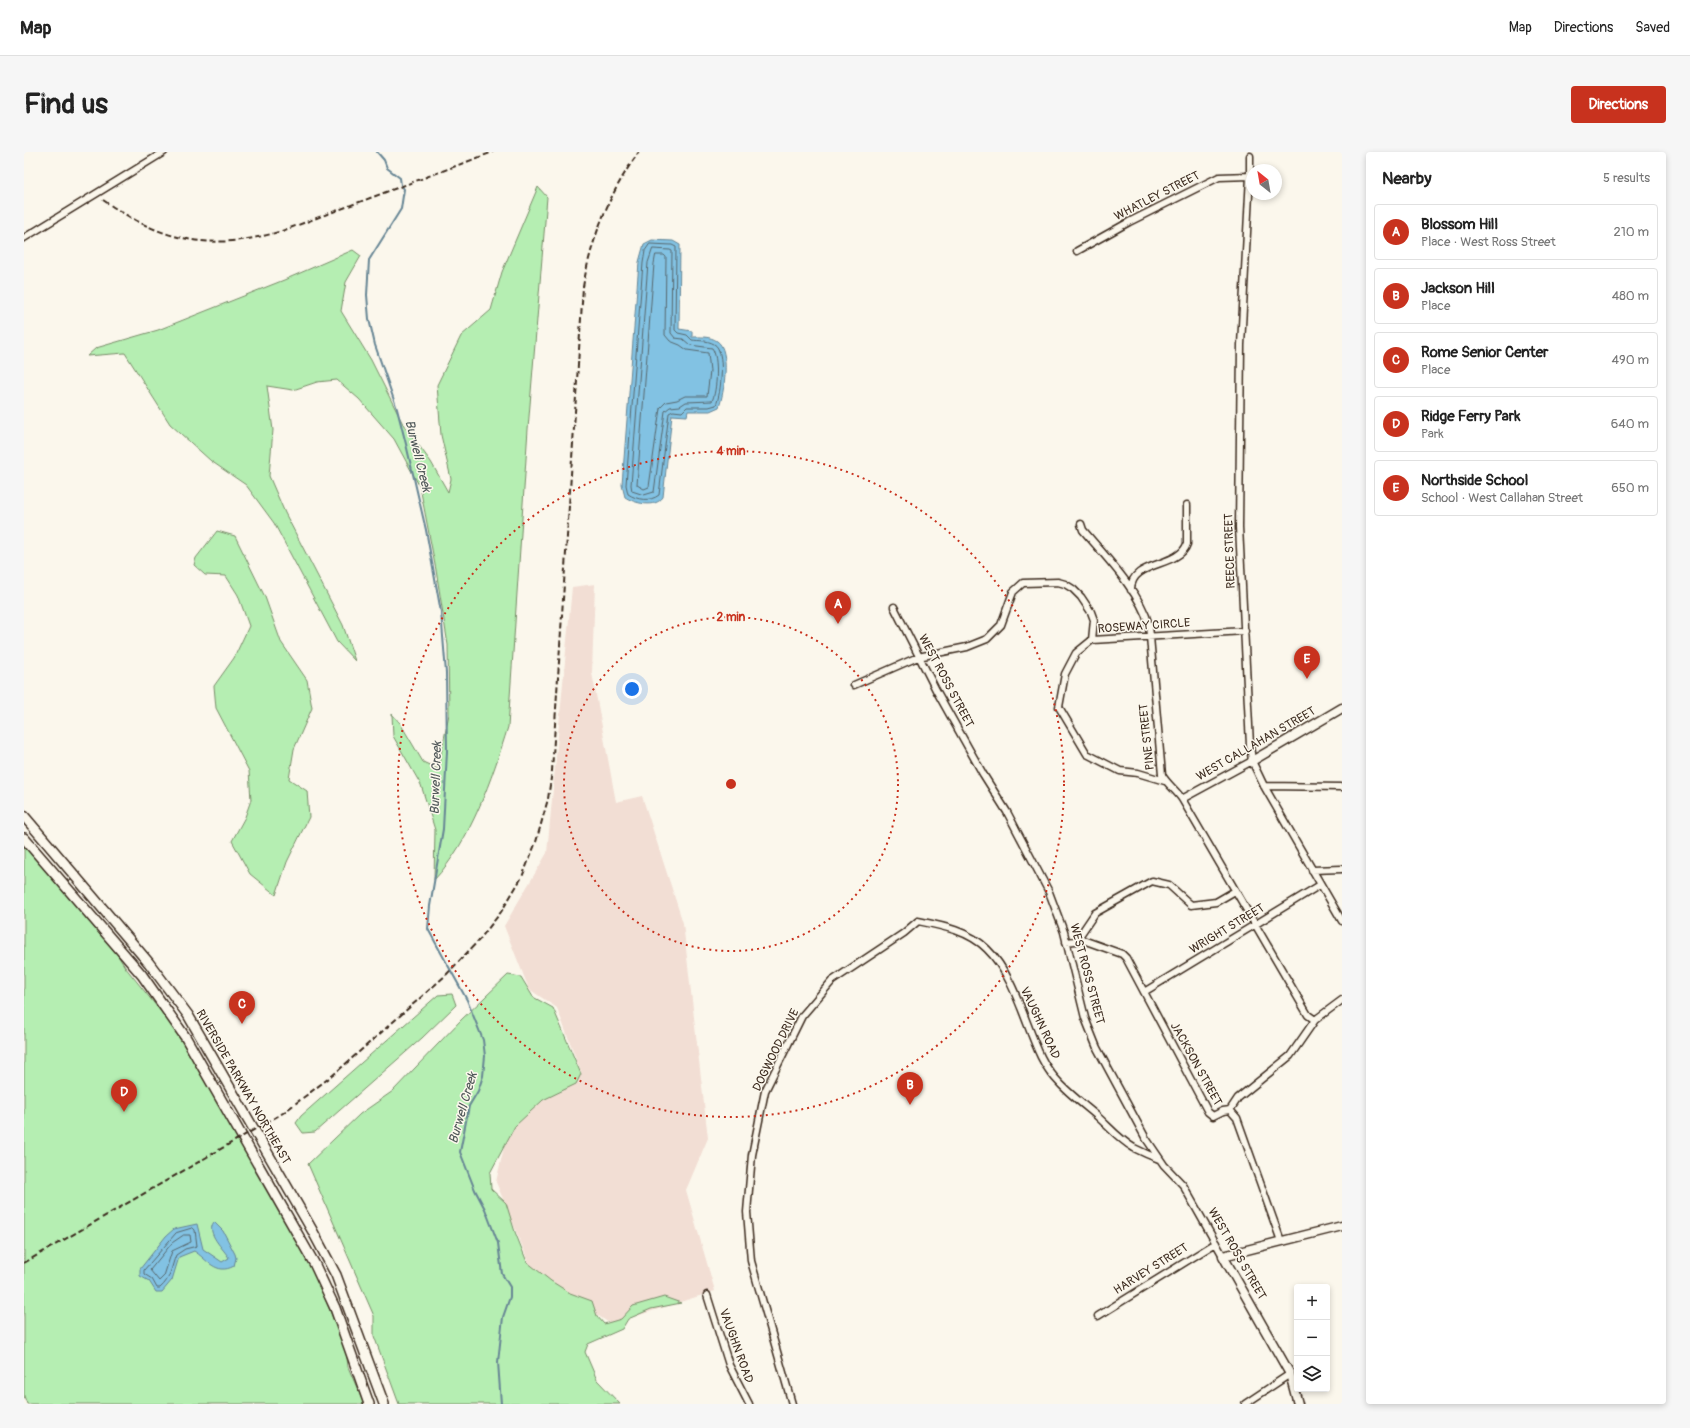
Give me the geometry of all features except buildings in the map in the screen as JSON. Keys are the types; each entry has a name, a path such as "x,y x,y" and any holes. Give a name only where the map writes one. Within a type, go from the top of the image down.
{"main road":[{"name":"RIVERSIDE PARKWAY NORTHEAST","path":"24,816 154,968 191,1021 301,1209 336,1275 384,1404"},
{"name":"RIVERSIDE PARKWAY NORTHEAST","path":"24,838 142,976 186,1038 314,1263 335,1308 369,1404"}],"street":[{"path":"24,238 164,152"},
{"name":"REECE STREET","path":"1250,156 1250,164"},
{"name":"WHATLEY STREET","path":"1077,251 1153,209 1219,177 1246,176"},
{"name":"REECE STREET","path":"1249,200 1241,353 1239,527 1252,761 1264,786 1320,885 1342,920"},
{"path":"1131,590 1133,581 1142,572 1154,564 1181,554 1185,550 1187,533 1187,505"},
{"name":"PINE STREET","path":"1081,524 1083,530 1131,590 1146,614 1150,635 1161,768 1165,781 1175,788 1308,1015 1315,1020"},
{"path":"854,685 918,657 967,647 988,638 1001,625 1013,592 1023,583 1028,582 1058,582 1073,589 1081,597 1091,612 1094,620 1092,640"},
{"name":"WEST ROSS STREET","path":"894,607 918,657 983,774 1028,849 1052,899 1066,942 1090,1032 1145,1137 1159,1159 1183,1185 1290,1374 1298,1404"},
{"name":"ROSEWAY CIRCLE","path":"1165,781 1138,773 1120,771 1087,754 1059,707 1065,674 1076,653 1092,640 1150,635 1245,631"},
{"name":"WEST CALLAHAN STREET","path":"1182,800 1342,708"},
{"path":"1264,786 1342,787"},
{"path":"1312,870 1342,869"},
{"path":"1076,941 1095,913 1152,881 1169,885 1191,905 1216,902 1235,891"},
{"name":"WRIGHT STREET","path":"1144,992 1320,885"},
{"name":"VAUGHN ROAD","path":"918,921 952,928 989,950 999,963 1042,1059 1054,1076 1075,1098 1133,1148 1159,1159"},
{"name":"DOGWOOD DRIVE","path":"792,1404 751,1254 748,1205 752,1155 765,1091 802,1016 832,980 918,921"},
{"name":"JACKSON STREET","path":"1066,942 1083,940 1122,954 1208,1112 1213,1116 1223,1111 1230,1110 1237,1118 1281,1241"},
{"path":"1230,1110 1238,1098 1290,1056 1315,1020 1342,1000"},
{"path":"1223,1256 1342,1226"},
{"name":"HARVEY STREET","path":"1098,1316 1216,1242"},
{"name":"VAUGHN ROAD","path":"706,1295 729,1365 749,1404"},
{"path":"1245,1404 1290,1374"}],"shaded area":[{"path":"595,584 592,673 616,802 642,796 683,923 708,1138 686,1190 715,1291 611,1324 534,1275 496,1182 509,1125 581,1072 557,1008 529,989 504,926 547,853 572,587"}],"green space":[{"path":"538,187 547,197 528,429 508,727 495,767 479,808 459,847 434,880 435,830 421,785 393,736 392,714 400,723 423,762 438,769 449,714 448,645 436,570 420,487 394,439 359,399 337,380 317,382 293,390 267,386 273,430 269,476 285,513 343,625 355,661 337,642 274,523 246,485 211,461 170,424 125,353 87,356 96,348 158,330 284,280 353,250 361,256 346,282 341,311 371,360 403,424 431,462 448,492 451,479 441,435 437,385 461,336 491,310 502,272"},
{"path":"217,531 235,536 265,597 281,642 307,680 312,708 294,749 289,779 307,791 309,817 287,862 276,895 250,874 232,841 245,817 251,800 249,771 216,708 214,686 234,658 249,626 238,595 226,576 205,575 194,565 196,558"},
{"path":"24,846 117,954 125,967 174,1028 312,1267 346,1350 348,1367 364,1404 27,1404 24,1396"},
{"path":"508,975 521,977 533,997 553,1008 581,1074 576,1084 543,1100 515,1126 490,1173 491,1189 506,1203 515,1232 527,1262 551,1281 570,1293 592,1301 597,1316 604,1324 621,1319 633,1306 664,1297 681,1303 651,1309 628,1319 622,1329 588,1344 585,1352 597,1380 620,1404 399,1404 374,1336 374,1316 308,1164 360,1114 393,1091 461,1020"},
{"path":"452,994 456,1005 422,1038 315,1132 303,1133 296,1123 301,1116 438,995"}],"water":[{"path":"652,240 673,241 680,245 679,329 692,331 692,337 702,337 717,341 724,353 725,372 723,392 719,407 710,411 688,411 687,416 672,415 663,497 655,503 644,504 625,497 622,485 639,262 644,244"},
{"path":"214,1222 223,1231 235,1254 236,1258 234,1266 228,1269 217,1268 194,1251 179,1257 172,1280 162,1292 156,1292 149,1281 140,1276 140,1269 166,1236 174,1229 197,1224 203,1249 222,1262 229,1258 213,1236 212,1226"}],"waterway":[{"name":"Burwell Creek","path":"377,152 384,160 387,168 400,178 401,185 404,189 401,209 369,260 367,295 369,319 375,345 397,409 426,530 441,612 446,673 447,751 443,829 430,906 428,929 467,1000 483,1040 485,1056 483,1076 478,1091 469,1106 460,1152 498,1243 502,1274 510,1287 510,1297 503,1317 498,1362 501,1404"}],"railway":[{"path":"103,200 146,226 167,234 188,239 232,241 282,231 493,152"},
{"path":"24,1263 283,1113 333,1075 445,976 480,939 501,912 522,877 536,842 548,799 552,771 583,287 591,251 603,216 619,183 639,152"}],"place":[{"name":"Blossom Hill","path":"838,624"},
{"name":"Northside School","path":"1307,679"},
{"name":"Rome Senior Center","path":"242,1024"},
{"name":"Jackson Hill","path":"910,1105"},
{"name":"Ridge Ferry Park","path":"124,1112"}]}
